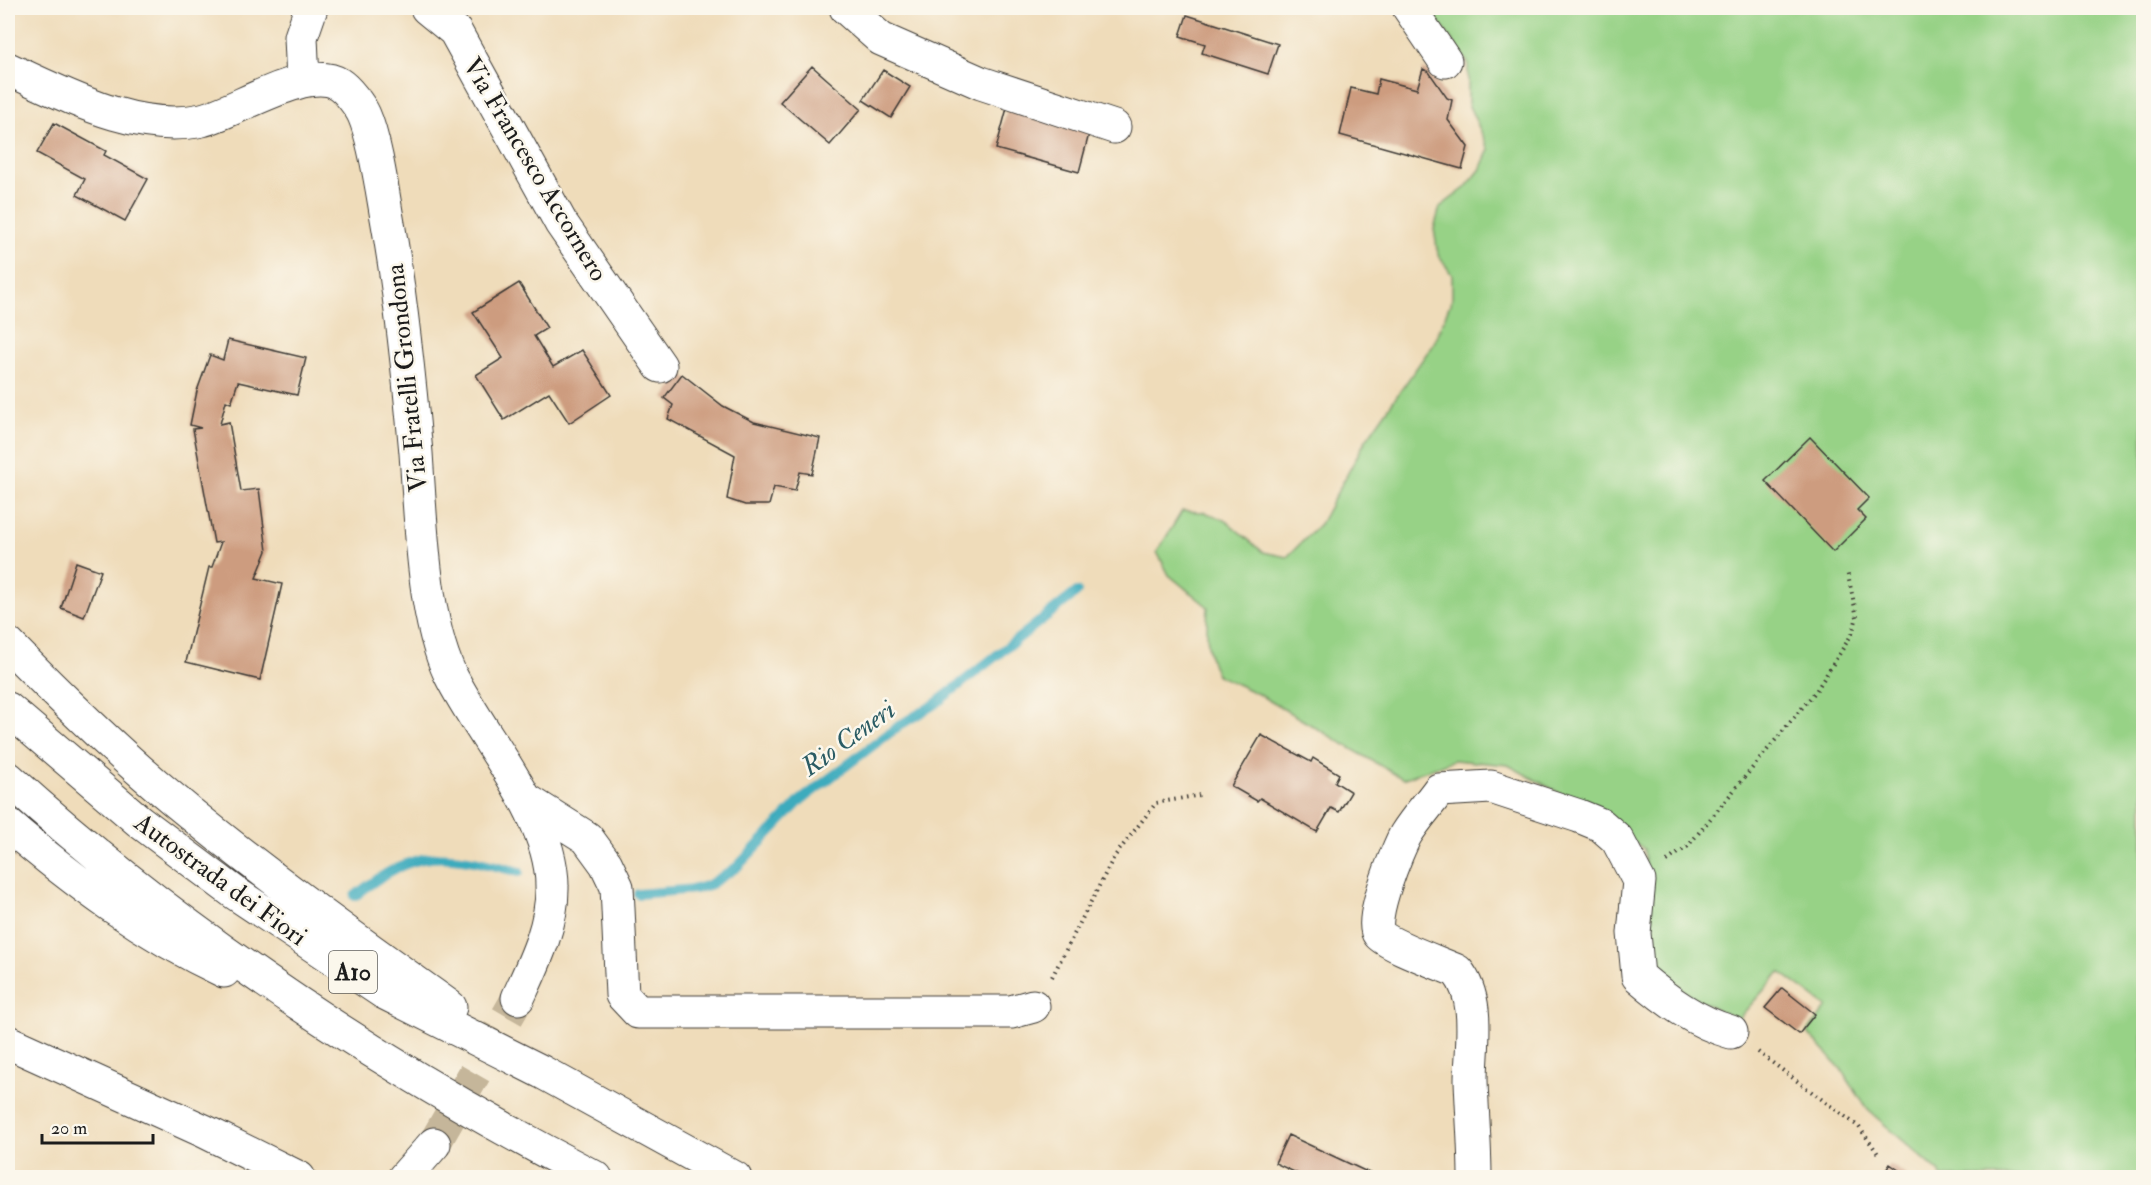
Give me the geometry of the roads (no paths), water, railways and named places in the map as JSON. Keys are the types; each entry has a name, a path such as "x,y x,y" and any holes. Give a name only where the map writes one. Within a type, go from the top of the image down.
{"main road":[{"path":"303,81 301,37 312,8"},
{"name":"Via Francesco Accornero","path":"427,8 454,31 561,223 660,366"},
{"path":"846,8 881,39 981,83 1114,127"},
{"path":"1409,8 1445,61"},
{"name":"Via Fratelli Grondona","path":"8,69 115,113 160,123 202,120 303,81 324,80 340,84 364,113 380,178 392,243 415,449 427,586 438,643 451,675 525,799 546,844 552,886 545,933 518,998"},
{"name":"A10","path":"8,644 76,713 173,799 359,943 542,1072"},
{"name":"Autostrada dei Fiori","path":"8,709 139,821 294,934 383,992 542,1072 735,1178"},
{"name":"Autostrada dei Fiori","path":"8,778 105,860 206,940 307,1009 434,1087 596,1178"},
{"path":"1475,1178 1471,1080 1473,1022 1463,979 1457,971 1378,933 1375,924 1388,875 1406,835 1440,790 1491,787 1600,825 1617,839 1639,881 1634,933 1638,976 1664,999 1709,1026 1731,1032"},
{"path":"525,799 587,838 610,872 617,886 622,995 638,1012 662,1014 815,1010 1011,1012 1034,1006"},
{"name":"A10","path":"8,825 78,884 179,950 307,1009"},
{"path":"8,1042 204,1131 299,1178"},
{"path":"404,1178 434,1144"}],"waterway":[{"name":"Rio Ceneri","path":"638,894 695,889 709,885 737,867 801,800 900,725 935,704 1077,592"},
{"name":"Rio Ceneri","path":"355,896 397,868 415,861 433,858 471,861 519,872"}],"tunnel":[{"path":"434,1144 518,998"}]}
